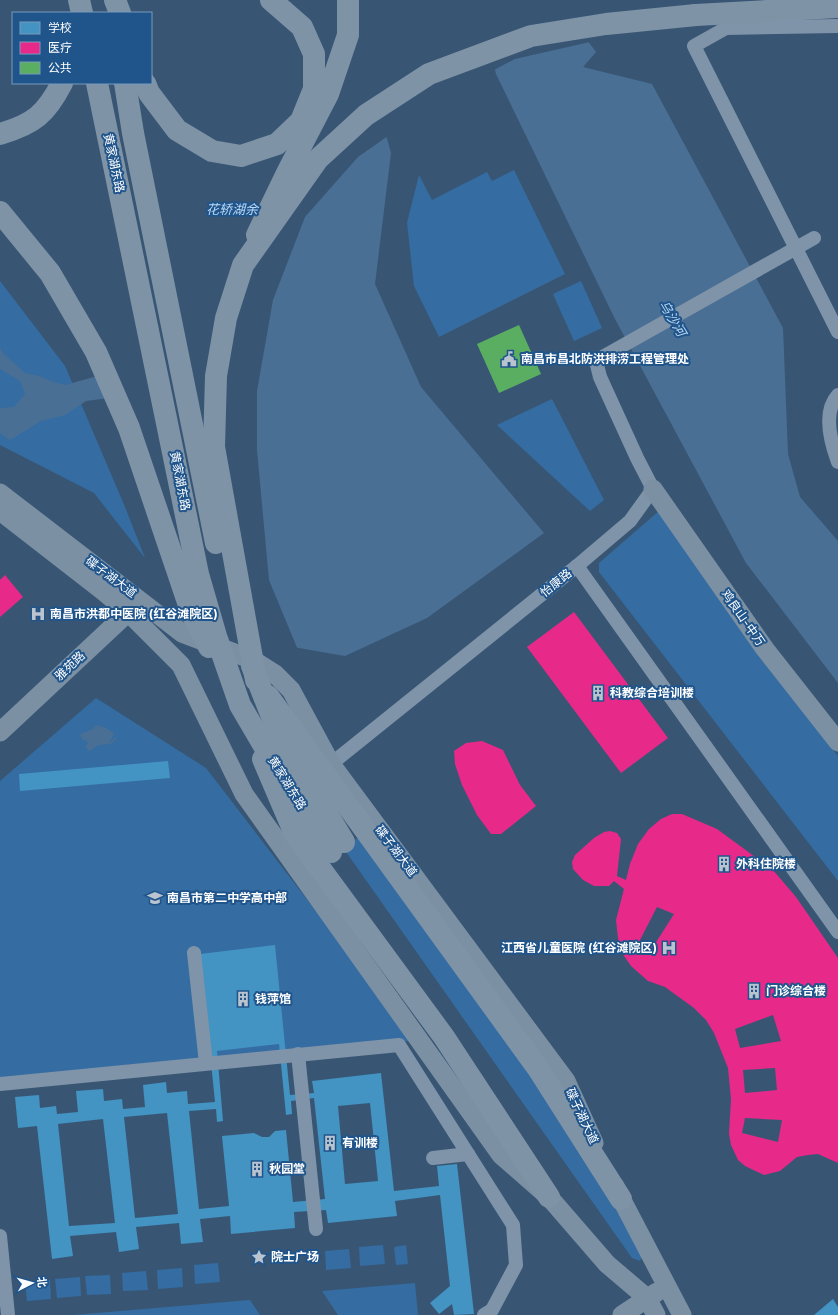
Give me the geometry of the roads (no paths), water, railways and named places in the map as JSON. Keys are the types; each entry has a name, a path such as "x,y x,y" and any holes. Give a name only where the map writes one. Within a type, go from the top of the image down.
{"highway":[{"path":"71,0 72,12"},
{"path":"79,0 82,12"},
{"path":"112,0 114,12"},
{"path":"115,0 120,12"},
{"path":"145,84 149,93 177,130 212,151 241,156 277,144 301,121 314,89 314,54 302,27 271,0"},
{"path":"348,0 348,35 328,94 288,171 243,265 226,318 216,376 214,447 256,680 539,1070 621,1199"},
{"path":"243,265 318,159 366,115 429,74 531,36 606,24 696,15 838,7"},
{"path":"0,134 23,128 48,108 61,84"},
{"name":"黄家湖东路","path":"97,84 198,574 216,636 240,705 288,787 338,847 278,732 256,680 223,576 136,149 125,84"},
{"path":"0,212 50,272 96,352 129,428 192,614 240,705 295,834 444,1037 549,1197"}],"main road":[{"name":"鸡良山-中万","path":"653,489 765,649 838,742"},
{"name":"碟子湖大道","path":"0,493 134,606 181,665 244,794 501,1155 549,1197 607,1264 647,1298 656,1315"},
{"name":"碟子湖大道","path":"0,510 134,606 182,633 253,660 275,674 291,690 331,764 566,1081 621,1199 680,1310"},
{"name":"雅苑路","path":"0,732 134,606"},
{"path":"622,1315 667,1286"},
{"path":"661,1315 680,1310"}],"street":[{"path":"838,26 726,28 694,46 838,332"},
{"path":"653,489 637,458 600,377 597,365 600,359 608,353 814,238"},
{"path":"838,395 830,410 830,423 832,446 838,462"},
{"name":"怡康路","path":"331,764 577,566 630,521 653,489"},
{"path":"577,566 838,932"},
{"path":"194,953 206,1063"},
{"path":"0,1084 399,1045 513,1226 516,1265 492,1310 484,1315"},
{"path":"298,1054 316,1230"},
{"path":"433,1158 468,1154"},
{"path":"0,1236 8,1315"}],"water":[{"name":"花轿湖余","path":"0,0 121,0 243,46 371,81 391,153 375,284 421,387 544,533 427,618 345,656 270,643 154,392 86,401 65,415 41,421 10,440 0,433 0,408 14,407 25,394 20,381 0,369 0,348 3,353 25,373 65,385 141,364 63,209 0,159"},
{"name":"乌沙河","path":"480,0 557,0 596,52 583,67 652,84 783,328 788,454 800,497 838,541 838,683 746,563 615,319 496,74"},
{"path":"96,725 106,728 114,733 109,744 115,737 116,739 111,744 98,745 89,751 85,746 89,743 82,739 80,734 93,729"}],"place":[{"name":"南昌市昌北防洪排涝工程管理处","path":"509,359"},
{"name":"南昌市洪都中医院 (红谷滩院区)","path":"38,614"},
{"name":"科教综合培训楼","path":"598,693"},
{"name":"外科住院楼","path":"724,864"},
{"name":"南昌市第二中学高中部","path":"155,898"},
{"name":"江西省儿童医院 (红谷滩院区)","path":"669,948"},
{"name":"门诊综合楼","path":"754,991"},
{"name":"钱萍馆","path":"243,999"},
{"name":"有训楼","path":"330,1143"},
{"name":"秋园堂","path":"257,1169"},
{"name":"院士广场","path":"259,1257"}]}
